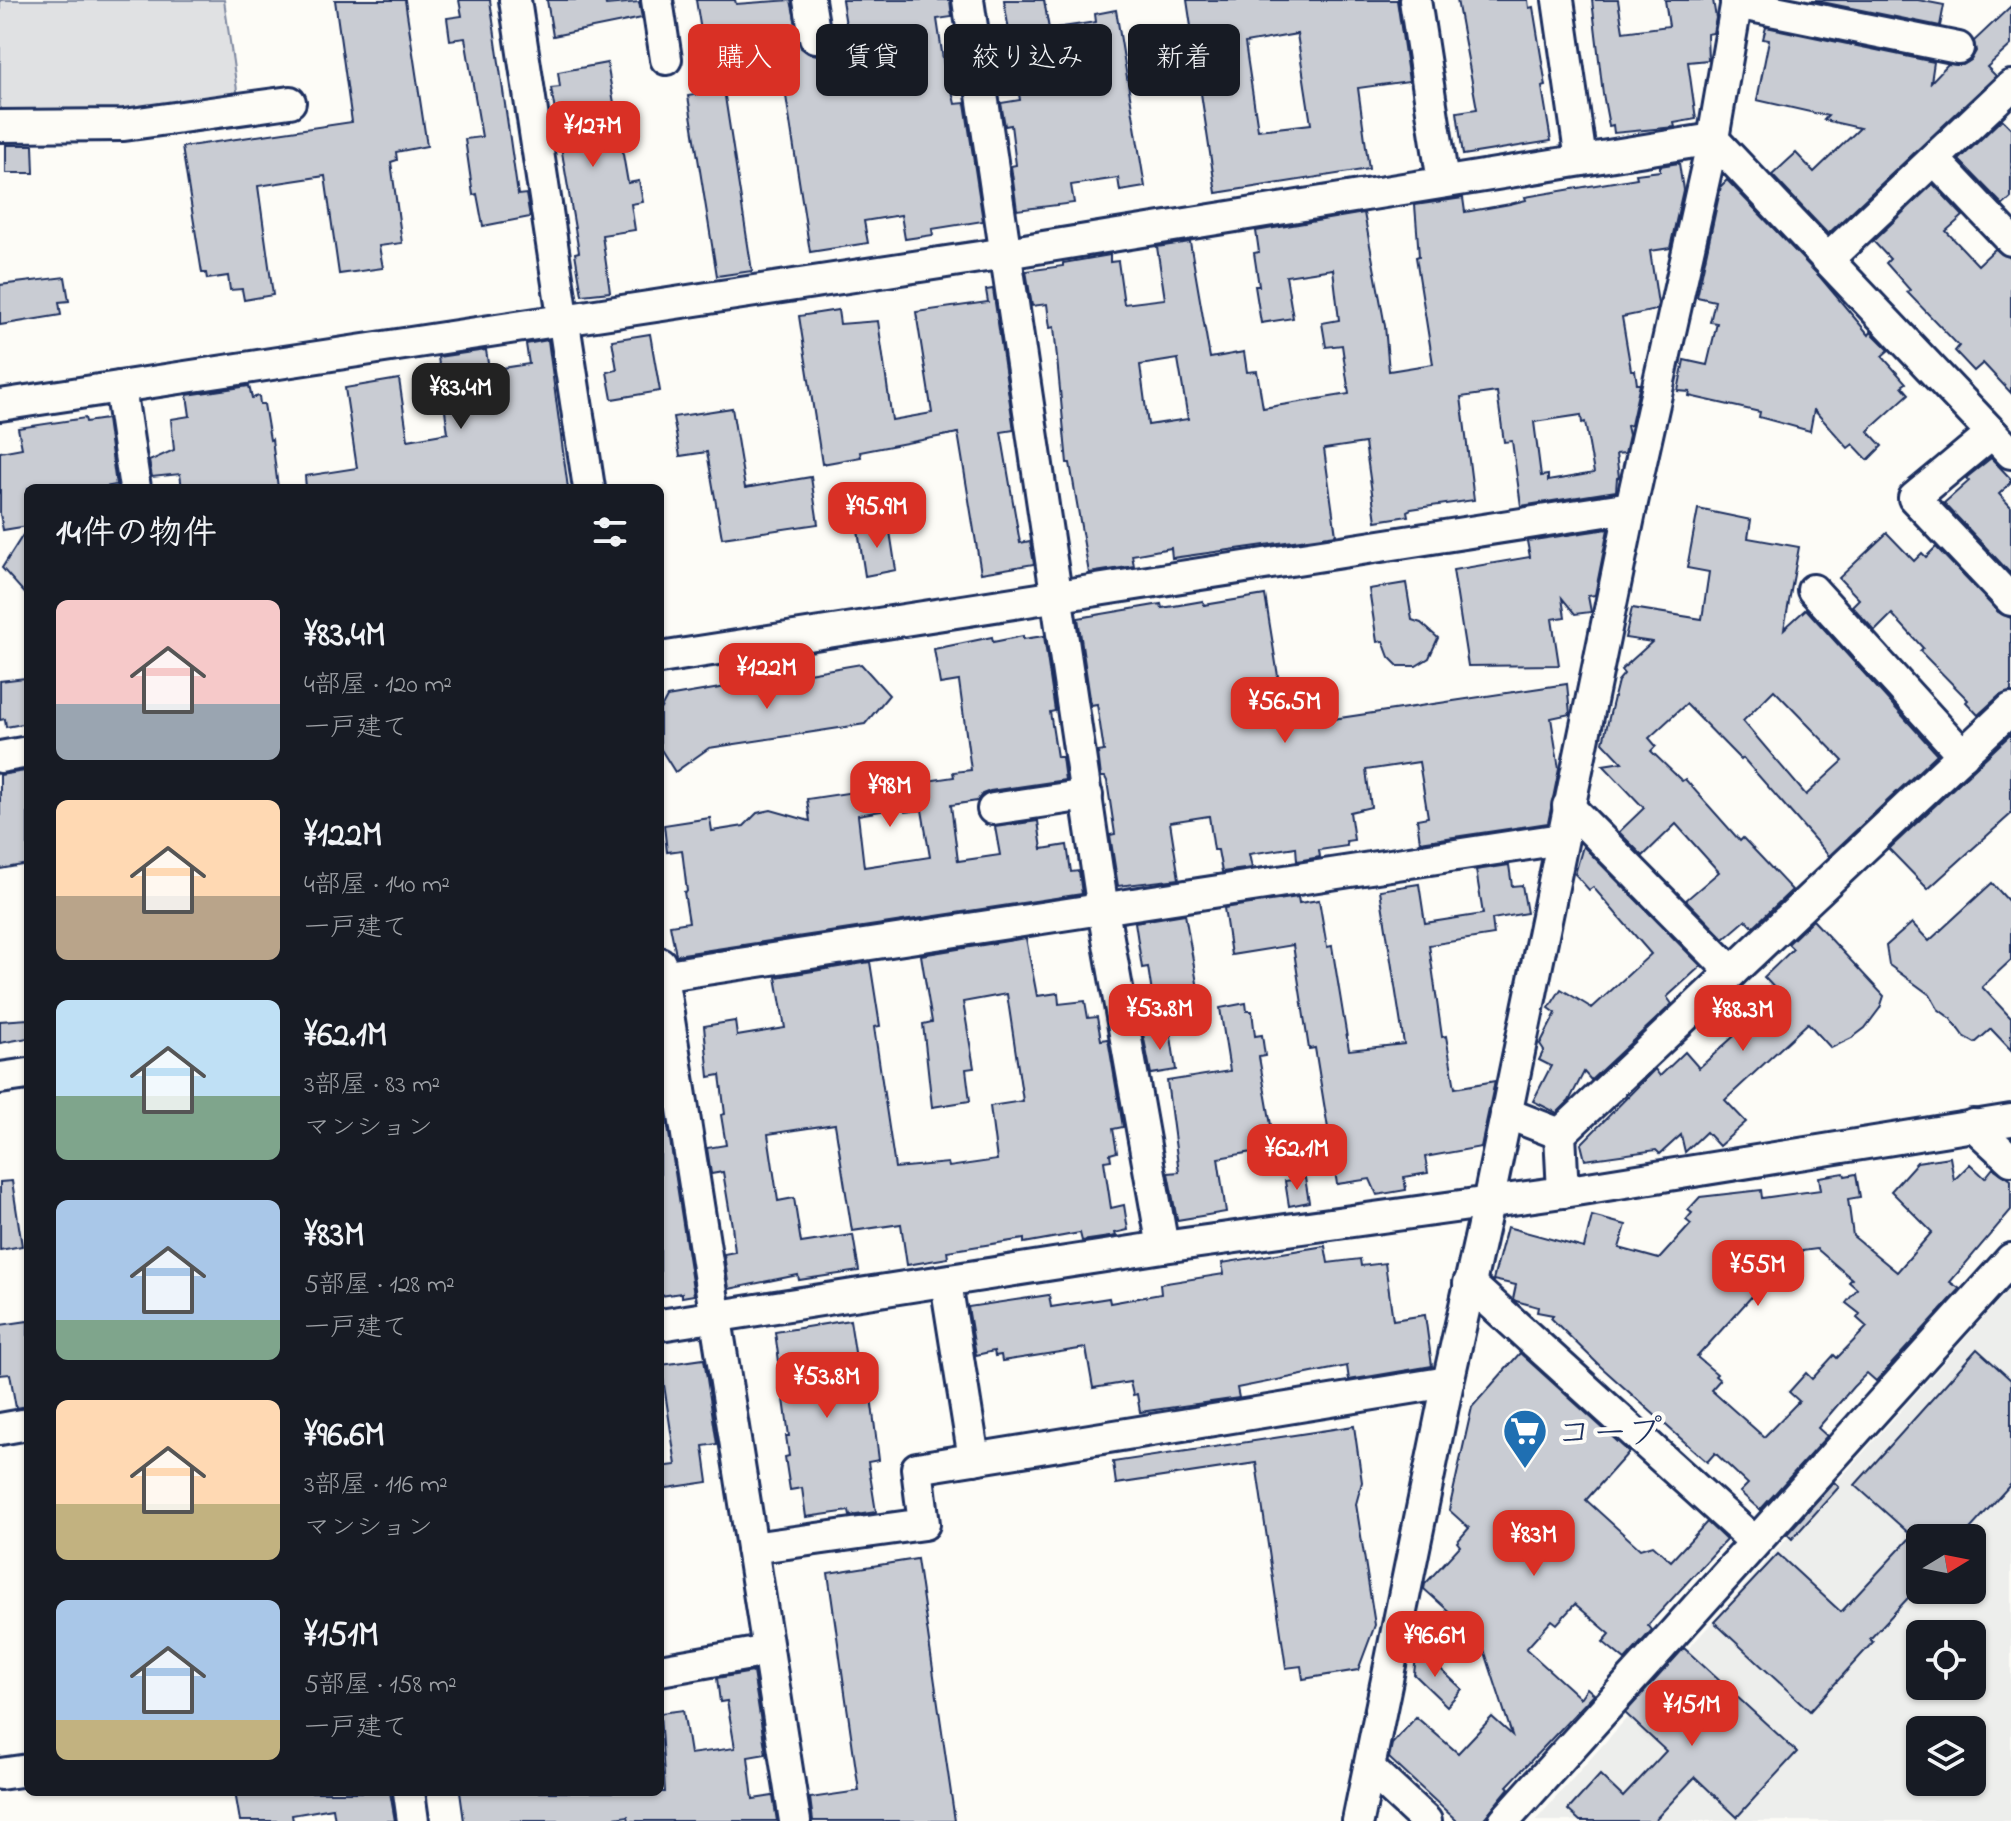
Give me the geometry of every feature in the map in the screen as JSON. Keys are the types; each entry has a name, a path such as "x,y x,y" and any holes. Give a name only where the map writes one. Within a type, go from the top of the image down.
{"street":[{"path":"515,0 588,484"},
{"path":"657,0 666,59"},
{"path":"809,0 815,37"},
{"path":"968,0 1103,910 1163,1247"},
{"path":"1415,0 1443,182"},
{"path":"1558,0 1581,160"},
{"path":"1358,1821 1631,507 1713,139 1737,2 1958,48"},
{"path":"1828,259 2011,86"},
{"path":"0,126 124,125 290,102"},
{"path":"0,405 1006,253 1713,139"},
{"path":"1713,139 2001,443 1914,498 2011,600"},
{"path":"1934,159 2011,240"},
{"path":"120,387 134,484"},
{"path":"664,657 1631,507"},
{"path":"1813,590 1963,755"},
{"path":"1563,1192 1560,1134 2011,709"},
{"path":"0,757 24,753"},
{"path":"993,809 1087,795"},
{"path":"1568,806 1732,972"},
{"path":"664,971 1103,910 1561,839"},
{"path":"664,989 795,1821"},
{"path":"1506,1113 1560,1134"},
{"path":"664,1324 1163,1247 1563,1192 2011,1120"},
{"path":"1973,1125 2011,1160"},
{"path":"1504,1821 2011,1259"},
{"path":"946,1282 974,1459"},
{"path":"1469,1283 1755,1542"},
{"path":"752,1548 924,1524 917,1468 1448,1382"},
{"path":"0,1429 24,1425"},
{"path":"664,1669 768,1651"},
{"path":"1369,1768 1426,1821"},
{"path":"0,1774 24,1771"},
{"path":"410,1796 413,1821"}],"shaded area":[{"path":"0,0 224,0 238,97 125,111 0,113"},
{"path":"2011,1287 2011,1821 1535,1821"}],"building":[{"path":"335,0 405,0 427,146 396,152 397,160 391,162 402,243 379,246 383,268 339,274 325,176 258,186 273,295 244,300 242,289 230,290 228,276 207,279 206,273 202,273 182,147 352,122"},
{"path":"459,0 490,0 518,195 526,194 530,217 483,226 477,194 473,195 465,139 482,137 465,38 450,40 447,18 462,16"},
{"path":"547,0 605,0 606,5 639,2 642,18 553,36"},
{"path":"696,0 735,0 736,4 791,0 796,24 700,24"},
{"path":"842,0 950,0 952,17 937,19 944,66 944,96 953,96 955,104 965,103 983,221 932,229 933,235 905,239 901,215 864,221 868,243 810,252 786,96 800,96 800,43 801,48 816,55 816,96 928,96 928,24 846,24"},
{"path":"1004,0 1044,0 1048,24 1008,24"},
{"path":"1187,0 1397,0 1409,81 1358,88 1369,169 1216,193 1201,96 1240,96 1240,24 1191,24","holes":["1297,34 1311,124 1258,130 1245,43"]},
{"path":"1457,0 1528,0 1529,8 1533,7 1551,141 1463,155 1457,112 1477,109"},
{"path":"1592,0 1618,0 1623,32 1669,26 1665,0 1713,0 1716,18 1713,33 1707,34 1708,60 1688,62 1696,119 1674,123 1675,127 1614,133 1613,125 1609,126 1603,94"},
{"path":"1812,0 1918,0 1944,5 1940,26"},
{"path":"2011,6 2011,45 1987,67 1996,76 1828,234 1772,175 1796,153 1814,172 1860,128 1824,120 1828,116 1757,100 1769,40 1763,39 1766,27 1934,62 1931,82 1948,64 1963,65 1971,60 1976,51 1974,41"},
{"path":"1116,10 1145,187 1120,191 1118,178 1071,185 1074,203 1017,210 1011,166 1016,165 1011,125 1005,126 1001,103 1020,100 1019,96 1112,96 1112,24 1083,24 1096,22 1095,14"},
{"path":"607,63 628,183 639,181 643,202 631,204 635,230 602,235 610,292 582,295 575,253 579,252 551,88 560,87 558,72"},
{"path":"688,96 725,96 752,271 717,276"},
{"path":"2002,119 2011,128 2011,198 2003,205 1959,160"},
{"path":"6,145 33,145 34,173 6,173"},
{"path":"1679,163 1683,190 1670,248 1650,251 1658,304 1656,310 1622,317 1631,370 1635,370 1637,384 1640,384 1631,425 1627,426 1629,435 1625,453 1616,454 1619,477 1616,491 1521,506 1512,441 1504,442 1497,392 1461,397 1474,500 1411,509 1407,511 1408,516 1376,521 1365,443 1324,449 1336,535 1172,558 1171,548 1132,555 1134,566 1089,573 1070,463 1067,463 1054,327 1050,328 1047,304 1032,306 1026,271 1110,255 1110,262 1118,261 1124,304 1165,299 1157,247 1190,242 1210,358 1244,352 1247,372 1257,371 1263,408 1349,394 1342,345 1326,347 1322,323 1339,320 1333,269 1286,276 1293,318 1261,323 1255,286 1259,286 1254,253 1259,252 1256,231 1364,213 1385,326 1389,371 1433,364 1416,257 1419,256 1415,205 1463,198 1465,212 1526,200 1525,197 1637,178 1636,174 1660,171 1660,166","holes":["1178,359 1188,419 1148,425 1140,365","1581,415 1594,473 1548,481 1548,475 1541,476 1534,422"]},
{"path":"1727,180 1820,277 1869,335 1871,332 1889,350 1882,356 1906,383 1902,386 1909,394 1868,431 1882,446 1868,460 1853,444 1848,448 1814,410 1810,431 1759,417 1760,412 1678,391 1684,360 1707,365 1717,323 1710,322 1715,301 1697,297 1721,186"},
{"path":"1933,184 1963,216 1946,231 1978,265 1995,249 2011,258 2011,393 1983,363 1974,371 1955,351 1959,346 1907,292 1910,290 1886,263 1890,259 1873,241"},
{"path":"65,277 69,301 59,302 61,315 0,325 0,285"},
{"path":"993,289 1014,430 1001,432 1020,543 1030,541 1034,564 981,573 958,433 860,452 861,457 822,464 799,316 838,310 840,324 878,321 892,420 932,413 916,312 988,302 986,290"},
{"path":"650,334 660,391 612,399 607,372 617,370 612,340"},
{"path":"548,340 567,484 306,484 305,476 357,468 345,388 399,379 408,440 448,433 438,357 486,350 489,370 529,364 526,344"},
{"path":"249,386 252,398 259,396 260,404 264,404 278,484 181,484 180,474 152,477 149,461 174,450 171,419 190,416 187,395"},
{"path":"732,408 745,488 811,477 818,524 722,538 707,452 680,456 673,417"},
{"path":"85,418 86,422 107,419 116,484 24,484 24,527 3,530 0,452 22,448 18,428"},
{"path":"1991,458 2011,479 2011,483 1999,494 2011,507 2011,574 1944,503 1969,481 1966,478"},
{"path":"1698,509 1751,520 1748,538 1799,547 1784,629 1806,609 1937,754 1829,856 1743,758 1741,760 1686,704 1649,738 1656,746 1651,751 1682,781 1685,779 1740,841 1743,838 1792,890 1753,927 1746,920 1724,939 1686,900 1719,872 1676,824 1643,856 1619,832 1644,808 1603,765 1622,762 1603,742 1618,681 1624,674 1621,670 1652,642 1625,638 1632,608 1702,619 1709,572 1687,568","holes":["1774,690 1843,761 1806,795 1743,721"]},
{"path":"889,525 896,570 865,576 858,530"},
{"path":"1608,529 1595,595 1588,596 1591,612 1575,614 1562,598 1565,617 1552,619 1559,665 1468,666 1453,570 1530,557 1527,541"},
{"path":"24,533 24,593 2,568"},
{"path":"1887,533 1914,561 1922,553 1926,557 1936,547 1998,612 2011,618 2011,692 1999,696 1978,715 1966,702 1968,700 1920,651 1923,648 1892,614 1875,631 1852,606 1859,599 1839,578"},
{"path":"1406,583 1412,620 1421,623 1438,638 1429,658 1416,666 1398,666 1389,657 1383,641 1377,642 1369,589"},
{"path":"1265,595 1286,726 1567,684 1570,714 1551,718 1559,769 1548,823 1420,842 1417,819 1428,817 1419,762 1366,770 1371,807 1350,812 1354,840 1346,841 1347,846 1319,850 1320,857 1297,861 1296,847 1249,854 1252,868 1222,872 1218,850 1214,850 1209,816 1170,822 1179,879 1118,886 1110,835 1115,834 1107,781 1101,777 1098,752 1104,751 1097,704 1091,705 1078,618 1161,604 1162,608 1203,601 1204,605"},
{"path":"1023,636 1023,639 1044,636 1055,711 1050,712 1057,757 1062,757 1065,780 990,791 982,794 977,801 951,805 958,861 1000,855 995,827 1038,821 1042,849 1067,845 1071,872 1079,871 1082,894 676,955 670,925 689,922 684,892 687,891 682,850 667,852 664,825 710,818 712,831 744,826 757,813 771,810 810,821 807,799 954,777 953,772 971,770 959,681 940,684 934,649 992,637 993,642","holes":["904,807 905,812 922,810 930,857 864,867 858,815"]},
{"path":"861,664 889,695 865,724 709,748 675,772 664,754 664,703 667,697"},
{"path":"24,678 24,724 6,727 5,719 0,720 0,681"},
{"path":"2011,734 2011,814 1928,889 1889,849"},
{"path":"24,771 24,865 0,869 0,775"},
{"path":"1583,846 1701,966 1667,997 1672,1004 1591,1080 1584,1072 1569,1101 1557,1113 1533,1101 1551,1066 1539,1060 1544,1050 1540,1044 1556,1013 1549,1008 1561,989 1592,1008 1651,954 1593,887 1589,890 1575,874"},
{"path":"1509,865 1512,886 1522,885 1527,913 1492,919 1494,935 1429,945 1442,1037 1446,1036 1455,1088 1495,1081 1481,1147 1425,1157 1428,1173 1404,1177 1406,1190 1377,1195 1370,1179 1337,1184 1315,1048 1309,1049 1293,945 1231,955 1224,908 1298,897 1299,903 1319,900 1327,947 1332,946 1349,1050 1404,1044 1380,890 1419,884 1425,923 1483,914 1476,870"},
{"path":"1992,883 2011,904 2011,960 1982,987 2011,1018 2011,1050 1991,1029 1975,1043 1964,1037 1950,1018 1938,1009 1930,995 1889,965 1886,946 1912,923 1929,941"},
{"path":"1185,914 1202,1012 1156,1020 1148,967 1142,968 1135,922"},
{"path":"1813,920 1884,996 1880,1008 1865,1028 1831,1048 1808,1023 1725,1100 1746,1122 1719,1146 1706,1132 1685,1152 1681,1135 1660,1154 1656,1150 1585,1160 1581,1144 1655,1069 1660,1076 1685,1052 1699,1068 1780,994 1764,977 1793,949 1788,944"},
{"path":"1026,938 1037,996 1058,993 1059,1004 1085,1001 1088,1018 1097,1017 1101,1040 1108,1039 1123,1127 1113,1129 1117,1152 1110,1154 1111,1160 1104,1161 1111,1208 1124,1205 1128,1230 1115,1233 1116,1236 1082,1241 1080,1233 947,1251 948,1258 907,1265 901,1224 852,1231 835,1124 768,1134 778,1201 794,1198 801,1243 853,1235 859,1271 799,1280 798,1275 729,1289 724,1254 735,1252 732,1226 723,1172 711,1174 707,1148 726,1145 721,1115 725,1114 720,1075 709,1077 704,1026 735,1021 737,1036 785,1028 776,977 870,962 880,1026 874,1027 895,1168 948,1163 949,1167 997,1160 990,1106 1023,1101 1007,994 963,1002 974,1068 966,1069 970,1101 932,1107 923,1024 932,1022 921,955"},
{"path":"1246,1003 1247,1011 1252,1011 1255,1036 1262,1035 1265,1056 1259,1057 1275,1148 1218,1158 1226,1212 1177,1220 1168,1173 1179,1172 1167,1081 1230,1071 1220,1008"},
{"path":"24,1019 24,1039 0,1043 0,1021"},
{"path":"1170,1030 1176,1070 1151,1074 1143,1034"},
{"path":"664,1101 694,1295 682,1297 682,1293 664,1295"},
{"path":"1950,1157 1954,1180 1970,1164 1985,1178 1993,1168 2011,1180 2011,1210 1950,1282 1960,1289 1876,1381 1867,1373 1853,1387 1818,1428 1827,1436 1760,1510 1740,1492 1748,1484 1715,1453 1707,1462 1600,1366 1551,1318 1553,1315 1537,1312 1538,1307 1513,1299 1516,1285 1493,1280 1507,1227 1584,1248 1592,1216 1626,1225 1619,1248 1659,1259 1691,1224 1686,1220 1692,1213 1688,1210 1700,1197 1761,1190 1762,1198 1821,1190 1819,1177 1844,1173 1845,1176 1856,1174 1860,1197 1848,1199 1853,1236 1897,1272 1932,1232 1891,1191 1917,1162","holes":["1817,1249 1852,1279 1849,1282 1857,1289 1846,1303 1860,1314 1857,1318 1867,1327 1812,1379 1806,1373 1789,1392 1799,1401 1764,1437 1711,1390 1720,1380 1697,1357 1774,1272 1771,1255"]},
{"path":"1305,1178 1309,1202 1289,1206 1285,1181"},
{"path":"12,1181 22,1246 0,1250 0,1182"},
{"path":"1325,1246 1328,1263 1360,1259 1361,1266 1385,1263 1393,1320 1425,1315 1432,1366 1349,1380 1347,1366 1237,1388 1239,1398 1140,1412 1137,1394 1133,1395 1130,1382 1093,1388 1086,1348 1002,1361 1001,1355 995,1356 994,1351 976,1355 968,1307 1049,1295 1051,1307 1109,1298 1110,1303 1161,1294 1160,1284 1224,1274 1222,1263"},
{"path":"850,1320 861,1391 870,1389 879,1460 868,1462 876,1512 850,1516 849,1511 806,1517 802,1488 790,1490 785,1457 789,1456 786,1436 789,1436 775,1332"},
{"path":"24,1322 24,1407 16,1408 10,1374 0,1375 0,1325"},
{"path":"1977,1349 2011,1380 2011,1484 1975,1524 1906,1524 1906,1531 1855,1485"},
{"path":"1520,1353 1629,1452 1586,1500 1640,1549 1653,1545 1671,1561 1707,1522 1726,1540 1648,1625 1652,1630 1625,1660 1603,1642 1610,1634 1575,1604 1557,1624 1552,1620 1526,1649 1580,1698 1587,1688 1594,1694 1507,1786 1509,1788 1482,1821 1457,1821 1389,1758 1392,1744 1416,1717 1458,1753 1492,1717 1512,1735 1481,1640 1424,1589 1425,1584 1460,1546 1457,1542 1469,1528 1449,1510 1472,1407"},
{"path":"704,1359 717,1444 703,1446 708,1482 664,1488 664,1466 676,1465 664,1385 664,1365"},
{"path":"1354,1426 1362,1482 1356,1504 1375,1625 1358,1670 1303,1679 1301,1666 1286,1668 1256,1463 1116,1484 1113,1462"},
{"path":"1834,1482 1839,1487 1792,1539 1787,1534"},
{"path":"1906,1542 1906,1600 1870,1639 1873,1642 1810,1711 1714,1622 1778,1554 1841,1612"},
{"path":"917,1559 955,1821 813,1821 810,1798 859,1791 828,1573"},
{"path":"1417,1647 1462,1689 1447,1706 1414,1674"},
{"path":"1684,1648 1797,1752 1737,1817 1695,1777 1654,1821 1580,1821 1568,1810 1600,1775 1623,1797 1666,1751 1625,1713"},
{"path":"753,1672 766,1754 748,1757 753,1799 773,1796 777,1821 629,1821 628,1816 593,1821 464,1821 461,1796 664,1796 664,1712 683,1710 690,1754 735,1748 727,1701 720,1702 717,1678"},
{"path":"236,1796 391,1796 395,1821 335,1821 333,1808 292,1815 293,1821 240,1821"}],"place":[{"name":"コープ","path":"1525,1470"}]}
